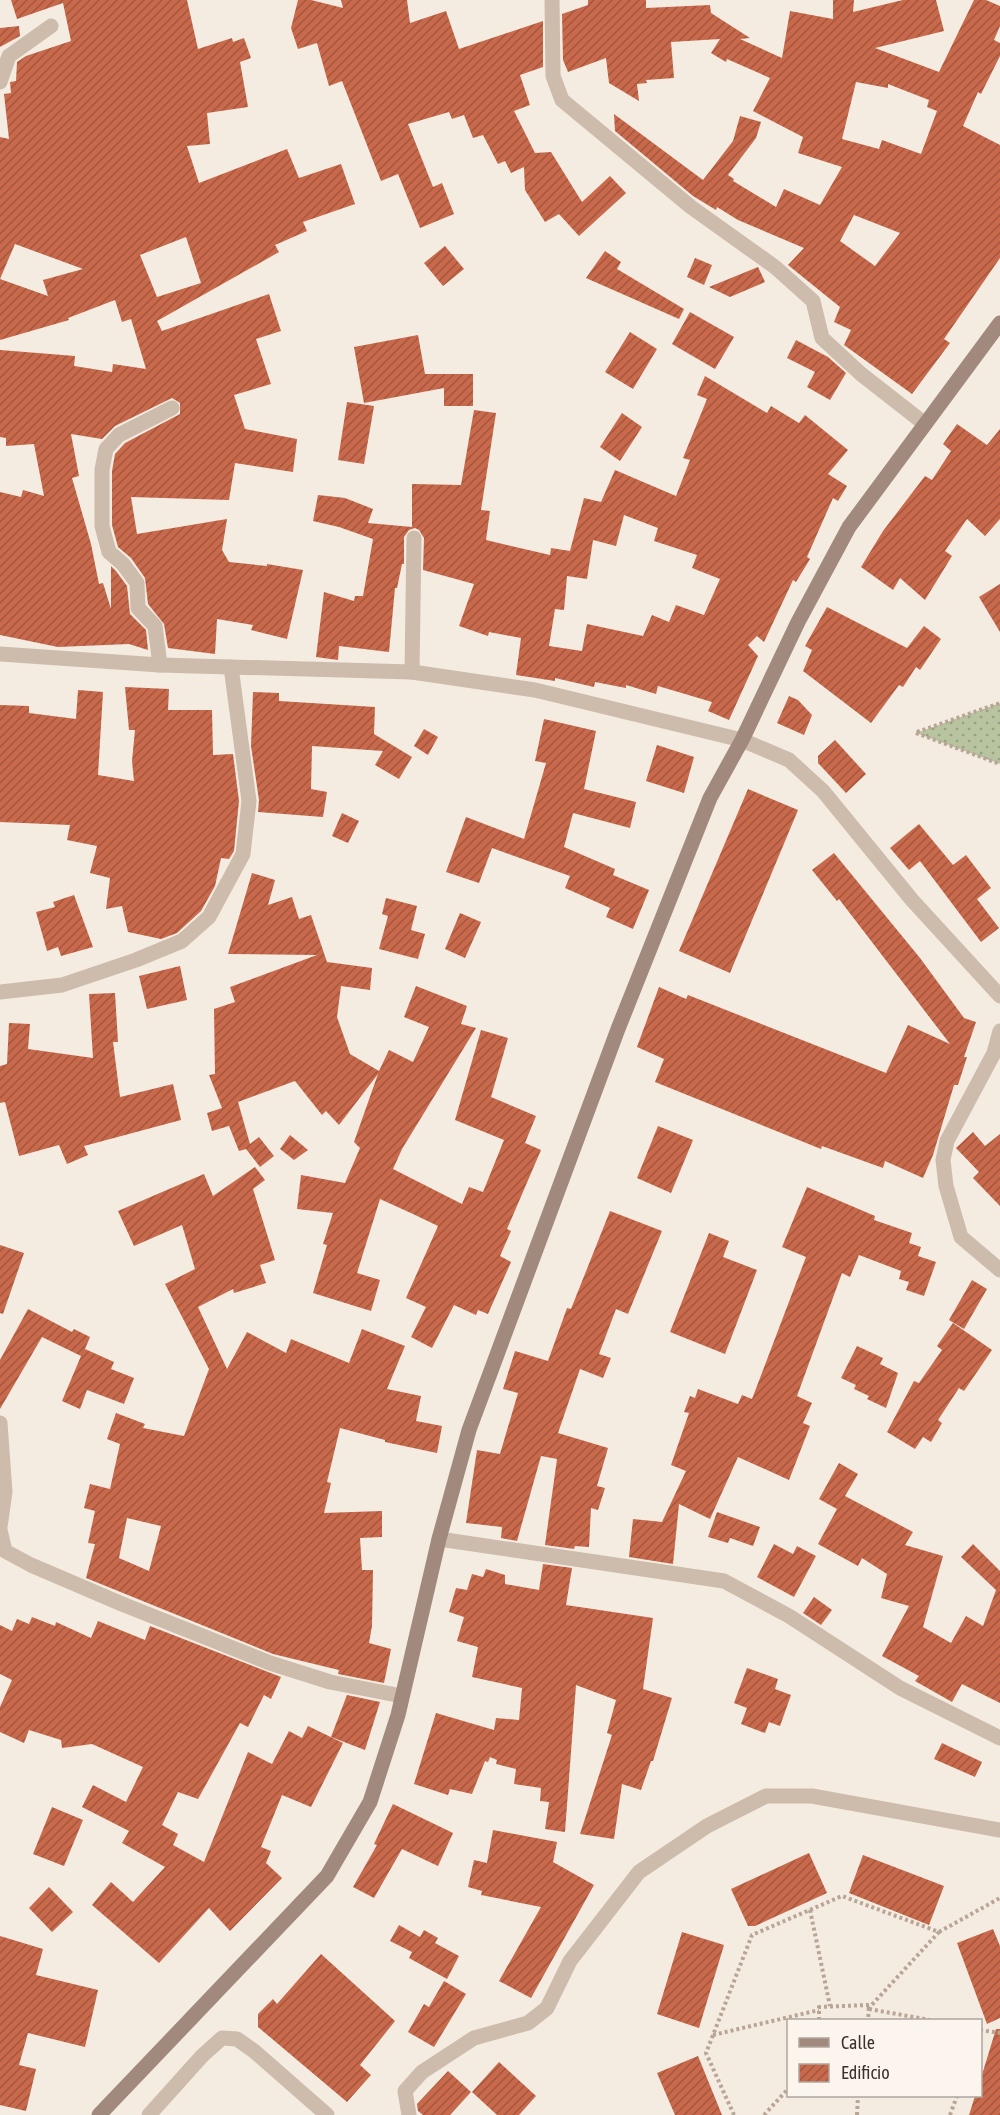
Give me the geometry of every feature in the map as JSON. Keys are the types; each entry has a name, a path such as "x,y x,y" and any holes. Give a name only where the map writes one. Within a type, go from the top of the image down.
{"street":[{"path":"552,0 553,75 562,100 691,207 775,267 813,301 822,338 861,374 925,424"},
{"path":"0,82 9,56 51,26"},
{"path":"99,2115 327,1876 370,1802 402,1696 439,1539 469,1430 613,1040 710,798 742,740 798,622 849,526 1000,323"},
{"path":"160,665 155,626 138,608 137,583 123,564 109,552 102,526 102,470 106,448 119,435 172,408"},
{"path":"412,672 414,538"},
{"path":"0,654 160,665 412,672 535,690 742,740 789,760 823,791 912,900 1000,996"},
{"path":"0,992 62,985 136,960 182,941 208,917 243,854 249,801 231,667"},
{"path":"1000,1031 994,1053 946,1141 943,1160 946,1186 962,1237 1000,1270"},
{"path":"0,1423 5,1492 0,1529 6,1551 31,1565 122,1604 270,1663 330,1682 402,1696"},
{"path":"439,1539 724,1581 789,1616 900,1688 1000,1738"},
{"path":"410,2115 405,2091 422,2072 474,2037 528,2023 547,2008 570,1962 639,1872 707,1826 766,1796 812,1796 1000,1830"},
{"path":"149,2115 202,2056 222,2038 237,2039 254,2051 327,2115"}],"path":[{"path":"1000,703 916,732 1000,764"},
{"path":"734,2115 706,2053 752,1935 842,1896 939,1932"},
{"path":"868,2009 939,1932 1000,1898"},
{"path":"810,1910 830,2006"},
{"path":"713,2036 819,2010 819,2007 869,2005 868,2019"},
{"path":"868,2009 924,2019"},
{"path":"819,2010 819,2019"},
{"path":"982,2030 1000,2033"},
{"path":"764,2115 787,2091"},
{"path":"857,2115 858,2097"},
{"path":"950,2115 957,2097"}],"green space":[{"path":"1000,703 1000,764 916,733"}],"building":[{"path":"11,0 187,0 198,49 232,38 233,42 244,38 251,58 240,62 248,107 207,113 210,144 187,146 199,183 287,149 299,178 341,164 355,204 303,222 307,231 275,245 279,252 157,321 162,331 269,294 281,331 256,339 271,384 234,395 245,429 297,439 293,472 235,463 229,500 131,497 137,534 227,519 222,550 229,562 267,566 267,564 303,570 287,639 251,630 253,625 217,619 215,654 168,648 164,624 148,604 145,578 131,558 118,547 112,525 112,471 115,454 125,443 180,414 180,403 172,398 115,426 102,439 71,434 79,476 72,478 91,544 99,584 103,583 111,609 111,566 127,586 130,614 146,630 148,650 129,644 58,647 0,635 0,492 21,497 23,490 44,496 34,444 6,446 6,438 0,437 0,350 75,356 74,366 112,372 113,364 146,369 131,319 122,322 115,300 68,318 69,320 0,340 0,279 0,137 9,139 4,94 11,93 10,82 16,81 17,62 26,56 71,41 63,3 17,19","holes":["186,237 201,283 157,297 140,255","15,244 83,269 43,280 48,296 0,279"]},
{"path":"298,0 311,0 343,8 341,0 407,0 410,23 446,11 459,49 543,21 543,67 520,75 530,105 514,111 535,153 551,152 582,202 610,176 626,193 579,236 559,214 545,222 525,190 524,167 511,173 505,161 498,164 483,135 473,138 464,115 452,119 449,112 408,124 433,187 442,183 454,214 420,228 398,174 381,181 342,81 329,86 317,43 298,49 291,28"},
{"path":"588,0 646,0 646,8 710,5 711,13 750,38 740,39 782,58 790,11 833,19 833,0 854,0 853,12 903,0 936,0 944,31 875,48 939,72 974,0 986,0 1000,6 1000,26 994,40 1000,43 1000,56 981,94 978,92 963,126 1000,145 1000,258 944,339 950,343 912,394 844,345 851,330 834,322 840,307 788,265 804,248 738,220 717,207 716,210 693,196 615,131 614,114 703,180 733,141 740,116 761,122 756,138 728,175 734,179 733,181 776,207 784,189 820,205 842,167 798,153 803,137 753,111 770,78 727,59 726,62 711,53 720,39 671,42 674,78 646,80 647,83 637,84 639,101 609,83 606,58 568,72 563,60 562,14 588,5","holes":["856,82 888,88 888,84 929,100 927,107 937,111 921,154 882,140 879,149 842,139","854,215 900,233 875,266 840,241"]},
{"path":"19,26 20,36 0,47 0,28"},
{"path":"445,246 464,269 443,286 424,263"},
{"path":"605,251 621,262 617,269 684,309 679,319 586,278"},
{"path":"695,258 712,265 704,285 687,277"},
{"path":"758,267 765,282 730,297 709,287"},
{"path":"690,312 734,337 715,369 672,344"},
{"path":"630,332 657,349 633,389 605,372"},
{"path":"418,335 425,374 473,374 473,406 444,406 444,388 364,403 354,347"},
{"path":"796,340 828,357 846,373 830,400 807,387 815,372 787,358"},
{"path":"705,376 767,413 771,406 799,423 805,415 848,450 828,474 847,486 838,501 833,498 807,557 810,559 796,582 793,580 764,642 757,636 748,645 758,656 729,720 708,711 712,702 658,686 656,694 626,685 626,688 595,682 594,687 555,678 555,681 516,675 521,638 489,632 488,636 459,626 474,584 423,570 424,538 415,528 409,530 404,537 404,564 402,564 397,588 395,588 389,652 339,646 338,660 316,657 324,592 354,601 355,596 363,596 373,539 313,521 318,495 345,498 373,509 368,523 412,527 412,484 461,485 474,410 496,413 481,510 490,511 486,540 550,555 551,548 570,551 584,498 601,502 615,470 676,496 690,460 683,458 707,399 697,395","holes":["624,515 658,528 654,541 697,555 692,568 720,579 704,615 676,605 669,622 652,615 643,636 587,624 582,651 549,646 555,609 564,610 567,576 587,579 593,540 616,546"]},
{"path":"347,402 374,406 364,464 338,460"},
{"path":"622,413 642,427 620,461 600,447"},
{"path":"957,424 987,445 1000,429 1000,519 985,536 967,519 945,551 952,556 925,600 900,578 893,590 861,567 883,531 925,476 932,480 951,451 943,444"},
{"path":"1000,584 1000,632 979,597"},
{"path":"827,607 907,648 924,626 941,639 920,670 916,667 903,687 899,685 871,723 803,671 812,650 805,646"},
{"path":"125,687 169,689 168,710 212,710 213,755 233,754 239,801 234,851 229,859 221,858 215,886 201,911 177,933 161,939 128,932 122,906 106,909 110,878 90,873 97,846 67,840 70,825 0,822 0,705 29,706 29,713 76,719 78,690 103,692 98,775 134,781 132,761 135,730 129,730"},
{"path":"253,692 279,693 279,701 375,707 374,734 412,757 399,779 375,765 383,751 312,746 311,789 327,792 323,817 258,812 259,800 251,746"},
{"path":"789,696 798,700 812,715 804,735 777,723"},
{"path":"544,719 596,731 584,789 636,802 630,828 573,813 564,847 615,869 613,875 649,890 633,929 606,917 610,908 565,888 570,876 492,848 479,883 446,872 466,817 524,839 546,763 535,761"},
{"path":"424,729 438,737 428,755 414,746"},
{"path":"835,740 866,774 846,793 818,763 818,756"},
{"path":"657,745 694,757 684,793 646,781"},
{"path":"748,789 798,810 730,973 679,951"},
{"path":"342,813 359,821 348,843 332,836"},
{"path":"919,824 953,865 966,855 991,888 977,899 999,928 981,942 920,861 909,870 890,848"},
{"path":"834,853 920,958 964,1018 976,1022 964,1057 967,1057 958,1085 954,1085 933,1155 923,1178 885,1161 883,1168 822,1146 821,1149 655,1082 664,1059 637,1047 659,987 686,999 688,995 886,1073 908,1025 950,1044 839,899 837,901 812,870"},
{"path":"252,873 275,880 268,905 292,897 299,919 311,915 327,962 372,968 370,990 341,986 337,1017 350,1054 379,1071 389,1050 413,1062 429,1027 404,1017 416,986 467,1006 461,1024 476,1028 402,1149 393,1169 462,1204 469,1187 483,1192 504,1140 455,1120 481,1030 508,1038 491,1097 536,1116 525,1143 541,1150 507,1229 511,1231 500,1256 511,1262 488,1314 478,1310 476,1315 454,1305 432,1348 411,1337 426,1307 406,1298 438,1226 413,1214 380,1199 357,1273 380,1280 371,1311 313,1293 327,1245 323,1244 333,1213 297,1209 301,1175 345,1183 360,1148 354,1142 378,1074 339,1125 326,1111 322,1115 295,1081 238,1102 250,1144 259,1137 274,1156 260,1167 246,1149 239,1151 229,1126 212,1131 207,1113 222,1108 209,1075 215,1074 214,1009 235,1002 230,987 317,955 228,954"},
{"path":"74,895 93,947 61,956 58,947 47,951 36,912 55,907 53,902"},
{"path":"386,898 417,906 411,930 425,934 418,959 379,949 388,916 382,914"},
{"path":"460,913 481,922 465,958 445,949"},
{"path":"180,966 187,1000 147,1009 139,976"},
{"path":"115,993 118,1042 113,1042 120,1097 173,1084 181,1120 84,1146 88,1155 67,1164 59,1145 19,1156 5,1102 0,1103 0,1066 7,1064 9,1023 30,1024 28,1049 93,1058 89,994"},
{"path":"658,1126 693,1140 671,1193 637,1178"},
{"path":"973,1132 985,1146 1000,1134 1000,1206 973,1178 979,1172 956,1148"},
{"path":"290,1135 308,1150 294,1160 280,1149"},
{"path":"255,1167 265,1180 253,1189 275,1260 260,1265 266,1283 234,1293 233,1289 198,1307 227,1369 247,1332 286,1353 291,1339 349,1363 362,1329 405,1346 387,1389 421,1396 416,1421 442,1426 437,1453 385,1442 385,1440 340,1428 327,1482 331,1483 324,1513 382,1511 382,1537 360,1538 362,1570 373,1570 372,1626 369,1643 391,1649 384,1683 338,1674 339,1670 273,1654 86,1578 95,1544 88,1543 95,1511 84,1508 90,1484 110,1489 120,1444 107,1439 116,1413 145,1424 143,1428 184,1436 209,1369 165,1284 195,1269 182,1225 134,1246 118,1211 204,1174 213,1196","holes":["127,1518 161,1526 149,1571 119,1558"]},
{"path":"807,1187 875,1216 874,1220 912,1233 909,1243 921,1247 918,1256 936,1262 924,1296 906,1290 909,1282 899,1279 901,1271 859,1255 850,1277 842,1273 797,1396 812,1403 803,1423 810,1426 789,1480 738,1457 710,1519 679,1504 673,1564 629,1557 633,1519 662,1522 686,1471 671,1465 689,1413 684,1412 690,1396 695,1398 698,1389 738,1404 742,1395 752,1399 806,1257 782,1247"},
{"path":"610,1211 662,1231 628,1314 616,1309 599,1354 611,1358 603,1378 580,1369 558,1433 608,1448 597,1486 605,1488 598,1510 591,1508 589,1547 575,1546 574,1549 545,1545 557,1459 541,1456 517,1541 501,1538 502,1527 466,1523 477,1450 500,1454 518,1393 503,1389 515,1351 548,1361 567,1308 571,1309"},
{"path":"709,1233 729,1241 723,1257 757,1270 725,1354 670,1332"},
{"path":"0,1245 24,1253 3,1314 0,1313"},
{"path":"972,1280 987,1289 964,1329 949,1320"},
{"path":"28,1309 72,1332 74,1329 90,1337 85,1349 114,1362 111,1369 134,1378 124,1404 87,1390 80,1409 62,1401 81,1356 42,1337 0,1409 0,1360"},
{"path":"953,1323 992,1350 964,1391 959,1388 938,1420 942,1423 931,1442 923,1437 915,1449 887,1432 914,1381 919,1383 942,1350 937,1346"},
{"path":"857,1346 883,1358 880,1364 898,1373 886,1408 867,1399 869,1396 854,1389 856,1385 841,1378"},
{"path":"839,1463 858,1474 845,1496 913,1532 905,1545 943,1556 923,1627 951,1643 966,1616 983,1626 996,1590 961,1557 973,1544 1000,1571 1000,1703 962,1684 952,1702 915,1681 919,1676 882,1656 909,1606 881,1598 887,1574 862,1558 858,1566 818,1544 837,1509 819,1499"},
{"path":"717,1512 760,1527 753,1546 730,1538 728,1543 708,1537"},
{"path":"774,1544 793,1554 797,1546 816,1556 794,1597 757,1577"},
{"path":"543,1564 572,1568 566,1605 653,1618 643,1689 672,1698 653,1761 651,1761 641,1790 622,1784 614,1839 580,1834 612,1735 607,1733 616,1700 576,1685 565,1832 545,1829 549,1802 540,1801 541,1788 514,1784 516,1769 496,1764 497,1760 490,1757 488,1762 485,1761 472,1794 450,1789 448,1795 414,1784 436,1713 494,1730 496,1718 519,1720 522,1688 472,1677 478,1647 457,1641 464,1617 449,1612 456,1588 467,1590 472,1574 483,1577 486,1569 505,1575 505,1584 539,1590"},
{"path":"814,1597 832,1610 821,1625 803,1613"},
{"path":"32,1617 55,1626 56,1622 91,1638 98,1621 145,1640 150,1626 281,1677 271,1699 264,1695 248,1727 240,1723 198,1799 178,1792 162,1825 178,1834 173,1845 204,1862 248,1752 272,1764 289,1731 302,1738 308,1726 343,1743 311,1807 282,1795 261,1847 271,1851 266,1863 282,1878 230,1931 209,1908 159,1963 92,1905 111,1882 133,1902 165,1867 122,1843 129,1831 82,1807 93,1785 126,1802 143,1767 92,1744 62,1748 61,1740 29,1730 24,1743 0,1732 0,1707 12,1680 0,1674 0,1625 12,1631 17,1619 29,1624"},
{"path":"747,1668 778,1679 775,1689 791,1695 780,1726 769,1722 765,1733 741,1724 747,1708 734,1703"},
{"path":"347,1695 380,1702 365,1750 331,1737"},
{"path":"942,1743 982,1762 975,1777 934,1759"},
{"path":"393,1804 453,1833 438,1866 402,1849 374,1898 353,1887 377,1845 374,1844"},
{"path":"52,1807 83,1820 64,1866 33,1854"},
{"path":"493,1830 557,1842 553,1862 594,1885 531,1998 499,1981 541,1907 481,1895 482,1891 468,1887 474,1860 487,1863"},
{"path":"809,1853 827,1893 755,1926 748,1926 731,1889"},
{"path":"863,1855 944,1886 929,1925 849,1893"},
{"path":"49,1887 73,1912 52,1932 29,1908"},
{"path":"399,1925 420,1937 424,1930 438,1938 435,1943 459,1956 447,1979 409,1958 412,1952 390,1941"},
{"path":"993,1929 1000,1946 1000,2018 987,2024 957,1943"},
{"path":"682,1932 724,1945 699,2028 657,2014"},
{"path":"0,1936 43,1949 36,1975 98,1990 85,2047 28,2033 19,2065 36,2069 26,2111 0,2105"},
{"path":"321,1954 395,2021 360,2065 371,2075 347,2102 258,2027 258,2014 273,1999 277,2004"},
{"path":"444,1981 466,1994 434,2047 408,2032 424,2004 429,2007"},
{"path":"996,2029 1000,2029 1000,2115 969,2115 975,2097 982,2097 982,2075"},
{"path":"698,2056 722,2115 675,2115 657,2073"},
{"path":"499,2062 536,2096 519,2115 497,2115 472,2092"},
{"path":"448,2071 471,2092 450,2115 423,2115 418,2111 417,2104"}]}
